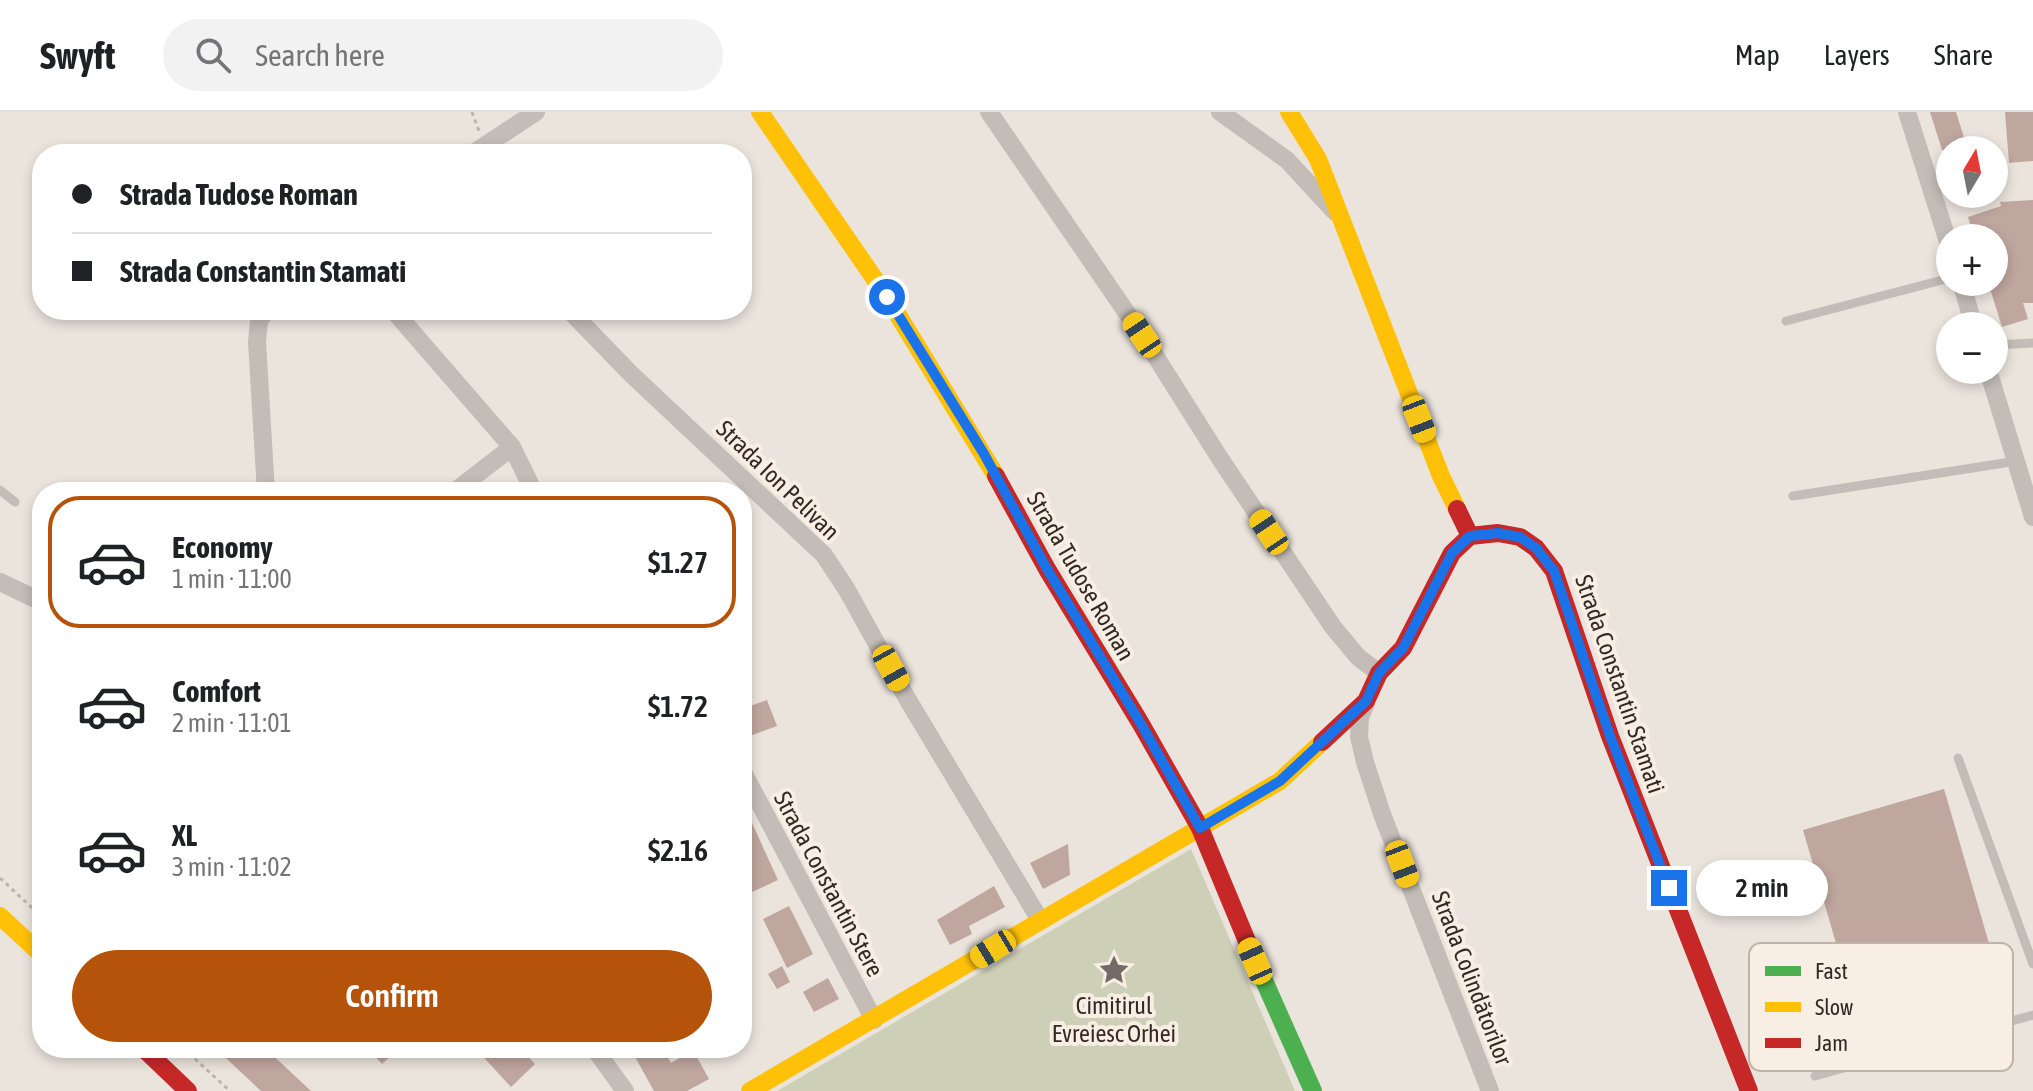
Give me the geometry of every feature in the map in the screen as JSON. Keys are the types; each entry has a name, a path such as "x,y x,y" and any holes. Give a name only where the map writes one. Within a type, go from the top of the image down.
{"street":[{"path":"487,144 536,112"},
{"name":"Strada Tudose Roman","path":"760,112 887,297 968,428 1055,583 1200,828 1313,1091"},
{"path":"989,112 1142,335 1333,627 1358,657 1379,673"},
{"path":"1220,112 1287,160 1341,219"},
{"path":"750,1091 1280,781 1366,701 1379,673 1403,648 1452,553 1470,536 1441,476 1318,159 1289,112"},
{"path":"1907,112 1942,224"},
{"path":"260,320 257,342 265,482"},
{"path":"402,320 512,447 529,482"},
{"name":"Strada Ion Pelivan","path":"579,320 631,374 746,482"},
{"path":"1992,384 2033,517"},
{"path":"467,482 512,447"},
{"name":"Strada Ion Pelivan","path":"752,487 824,555 1040,920"},
{"name":"Strada Constantin Stamati","path":"1470,536 1498,533 1520,537 1536,548 1554,571 1610,736 1749,1091"},
{"path":"0,582 32,597"},
{"name":"Strada Colindătorilor","path":"1366,701 1360,718 1359,737 1365,762 1490,1091"},
{"name":"Strada Constantin Stere","path":"752,789 874,1020"},
{"path":"0,916 32,946"},
{"path":"153,1058 188,1091"},
{"path":"601,1058 625,1091"}],"lane":[{"path":"1786,321 1936,282"},
{"path":"2008,344 2033,343"},
{"path":"1793,496 2017,461"},
{"path":"0,490 15,502"},
{"path":"1958,758 2033,964"},
{"path":"2013,1021 2033,1015"},
{"path":"1815,1076 1833,1071"}],"path":[{"path":"0,878 32,908"},
{"path":"194,1058 230,1091"}],"green space":[{"name":"Cimitirul Evreiesc Orhei","path":"1191,849 1295,1091 777,1091"}],"building":[{"path":"1930,112 1956,112 1964,136 1938,136"},
{"path":"2005,112 2033,112 2033,161 2009,163"},
{"path":"2033,200 2033,303 2023,303 2028,319 2008,325 2008,312 1997,312 1992,296 2008,296 2008,224 1970,224 1968,217 1995,208 2008,208 2008,202"},
{"path":"767,700 777,726 752,735 752,705"},
{"path":"1944,789 1989,943 1836,943 1803,830"},
{"path":"752,823 778,880 752,892"},
{"path":"1068,844 1070,875 1043,889 1030,863"},
{"path":"994,886 1005,907 969,926 972,934 950,945 937,920"},
{"path":"789,906 813,954 787,968 763,919"},
{"path":"782,966 790,982 777,989 768,974"},
{"path":"828,978 839,999 814,1012 803,992"},
{"path":"226,1058 276,1058 311,1091 261,1091"},
{"path":"484,1058 529,1058 535,1064 511,1087"},
{"path":"636,1058 668,1058 671,1063 679,1058 697,1058 709,1079 687,1091 654,1091"}],"traffic: fast":[{"path":"1254,958 1313,1091"}],"traffic: slow":[{"path":"760,112 887,297 996,476"},
{"path":"1289,112 1318,159 1441,476 1457,509"},
{"path":"750,1091 1280,781 1322,742"},
{"path":"0,916 32,946"}],"traffic: jam":[{"path":"996,476 1047,569 1200,828 1254,958"},
{"path":"1457,509 1470,536 1498,533 1520,537 1536,548 1554,571 1610,736 1749,1091"},
{"path":"1322,742 1366,701 1379,673 1403,648 1452,553 1470,536"},
{"path":"153,1058 188,1091"}],"place":[{"name":"Cimitirul Evreiesc Orhei","path":"1114,970"}],"route":[{"path":"887,297 984,454 1047,569 1200,828 1280,781 1366,701 1379,673 1403,648 1452,553 1470,536 1498,533 1520,537 1536,548 1554,571 1610,736 1669,888"}]}
